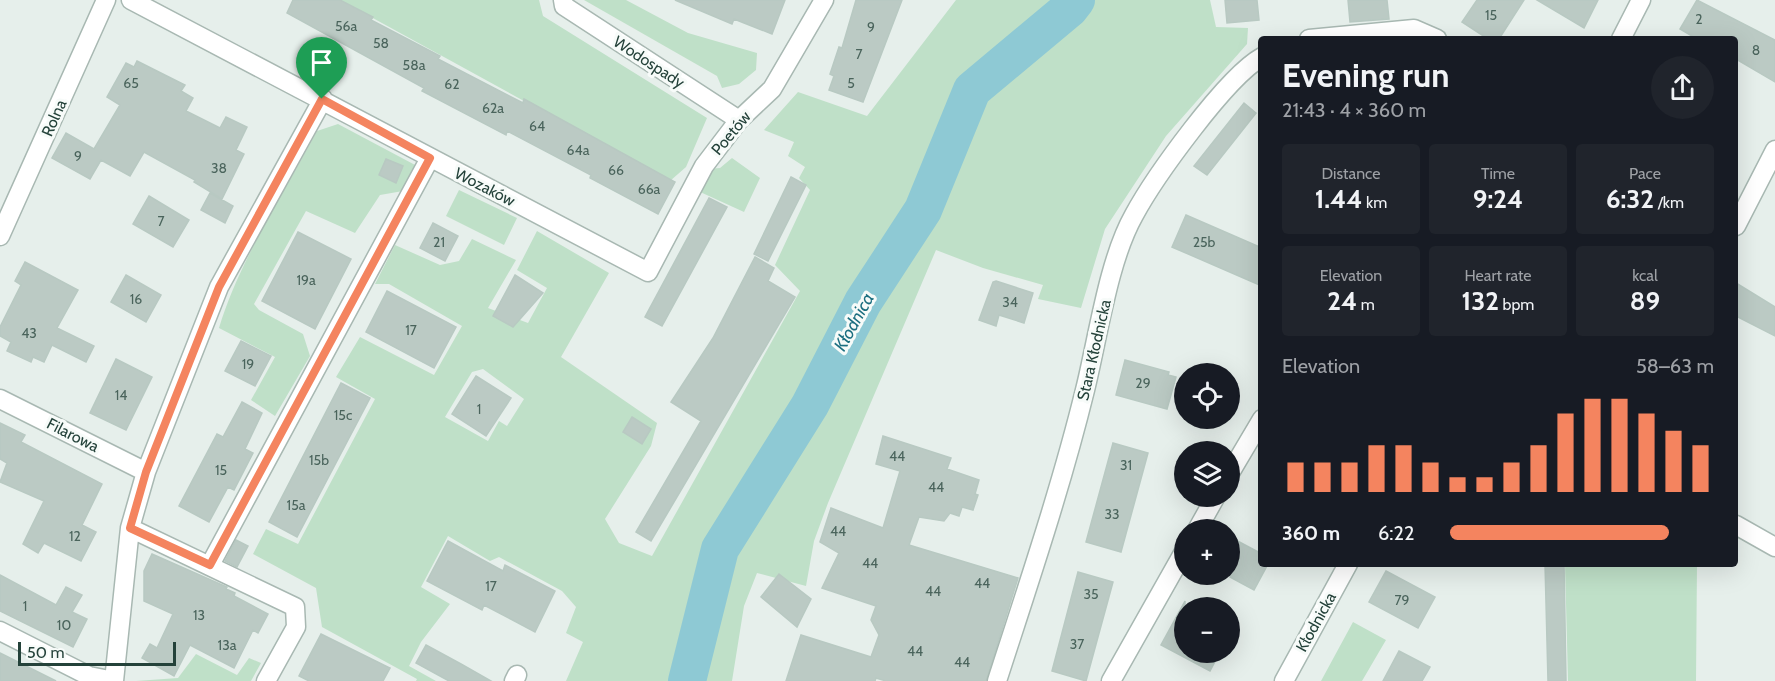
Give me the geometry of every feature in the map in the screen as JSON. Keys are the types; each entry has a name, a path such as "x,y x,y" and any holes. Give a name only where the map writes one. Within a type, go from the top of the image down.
{"street":[{"name":"Wozaków","path":"131,0 648,272"},
{"name":"Wodospady","path":"563,0 564,6 740,120"},
{"name":"Poetów","path":"648,272 704,166 740,120 772,89 824,0"},
{"path":"1623,36 1641,0"},
{"name":"Rolna","path":"0,236 100,2"},
{"path":"1340,36 1414,29 1430,36"},
{"name":"Stara Kłodnicka","path":"997,681 1043,536 1085,392 1108,290 1133,215 1200,120 1235,80 1258,60"},
{"path":"0,631 89,676 114,681 130,528 146,472 219,287 322,99"},
{"path":"1738,222 1775,150"},
{"path":"210,565 430,158"},
{"name":"Filarowa","path":"0,399 146,472"},
{"path":"1240,456 1258,426"},
{"path":"1738,526 1775,547"},
{"path":"130,528 295,607 296,627 266,681"},
{"name":"Kłodnicka","path":"1284,681 1346,567"},
{"path":"1111,681 1174,569"}],"green space":[{"path":"340,0 539,0 543,16 707,118 686,167 670,181"},
{"path":"584,0 626,0 688,33 757,53 756,70 739,84 722,88 717,76"},
{"path":"956,0 1210,0 1216,27 1248,28 1247,44 1166,136 1105,229 1081,308 1038,299 1043,285 983,268 936,250 828,503 814,541 806,586 757,573 744,606 732,681 566,681 583,642 566,633 576,607 562,591 499,557 490,561 448,536 421,587 450,604 421,642 409,666 436,681 416,681 417,679 322,627 316,588 253,554 266,529 298,544 375,399 336,377 360,337 434,375 462,326 389,284 375,284 395,245 440,265 459,261 472,239 516,260 488,308 528,323 547,288 517,270 537,231 609,273 561,357 657,423 651,446 605,519 619,543 652,556 800,291 775,265 810,190 799,178 805,167 788,156 794,142 764,130 798,92 867,116","holes":["483,369 524,399 507,426 499,421 488,441 445,417 472,372"]},
{"path":"338,124 417,166 403,191 380,195 355,233 306,211 254,304 259,310 303,334 310,356 275,416 251,400 275,357 219,328 250,252 317,131"},
{"path":"732,158 760,178 744,212 698,191 707,169 720,168"},
{"path":"459,190 517,218 504,245 446,216"},
{"path":"1565,567 1697,567 1696,681 1568,681"},
{"path":"1353,622 1386,640 1362,681 1321,681"},
{"path":"196,654 237,675 249,658 261,663 251,681 136,681 178,678"}],"building":[{"path":"293,0 340,0 373,17 371,20 440,56 438,59 523,103 524,99 675,182 658,214 590,178 591,175 507,131 506,135 422,91 424,88 287,13"},
{"path":"675,0 785,0 772,34 734,19 732,24"},
{"path":"856,0 902,0 863,102 829,90 834,76 830,74 839,47 842,48"},
{"path":"1225,0 1257,0 1259,20 1227,23"},
{"path":"1348,0 1387,0 1389,19 1350,22"},
{"path":"1477,0 1524,0 1501,36 1483,36 1462,22"},
{"path":"1537,0 1598,0 1584,28"},
{"path":"1697,0 1775,40 1775,82 1738,60 1738,36 1692,36 1680,29"},
{"path":"137,61 185,85 181,91 193,98 186,111 220,128 226,117 247,127 236,150 244,154 222,199 194,182 195,180 144,152 130,176 101,160 90,179 52,158 66,133 94,149 120,105 107,97 126,63 134,67"},
{"path":"1244,103 1256,113 1207,175 1194,166"},
{"path":"386,159 403,166 396,183 379,175"},
{"path":"791,177 806,185 768,261 754,254"},
{"path":"210,193 233,206 225,223 201,210"},
{"path":"149,196 189,220 173,247 133,224"},
{"path":"709,198 727,207 662,326 645,317"},
{"path":"1186,215 1258,246 1258,284 1172,247"},
{"path":"433,223 458,236 445,261 420,248"},
{"path":"298,232 351,259 315,329 262,301"},
{"path":"755,257 774,268 768,281 795,297 651,541 636,532 701,421 671,402 713,338"},
{"path":"25,262 78,290 57,328 94,346 86,362 52,345 44,362 33,357 31,362 7,351 11,342 0,336 0,327 21,285 15,281"},
{"path":"126,275 161,295 146,322 111,302"},
{"path":"515,275 543,293 513,327 493,316"},
{"path":"993,282 1033,293 1024,323 999,315 996,326 979,320"},
{"path":"1738,284 1775,307 1775,336 1738,317"},
{"path":"387,291 456,327 434,368 366,332"},
{"path":"241,341 271,356 255,386 225,371"},
{"path":"116,359 152,377 126,430 90,413"},
{"path":"1125,360 1169,372 1168,375 1174,376 1167,409 1116,395"},
{"path":"476,376 511,398 486,436 452,414"},
{"path":"341,383 370,398 297,537 269,522"},
{"path":"242,402 262,413 245,449 253,453 234,490 228,487 209,522 179,506 217,434 223,437"},
{"path":"632,417 651,429 642,444 623,432"},
{"path":"0,423 25,435 21,442 102,484 82,525 96,532 81,561 44,543 38,553 23,544 44,501 0,482 7,463 0,459"},
{"path":"883,436 951,458 947,469 979,480 975,494 978,495 973,510 962,507 959,516 950,513 944,521 919,517 909,545 1018,578 986,681 886,681 876,678 875,681 786,681 801,635 871,657 879,635 871,620 876,606 822,588 839,553 820,542 831,508 883,528 900,471 876,464"},
{"path":"1113,443 1148,453 1121,552 1086,542"},
{"path":"236,540 248,546 237,567 225,561"},
{"path":"448,541 503,571 505,565 555,591 535,632 484,605 482,610 427,581"},
{"path":"1240,542 1258,552 1258,567 1266,567 1254,590 1240,582"},
{"path":"152,554 227,587 226,589 235,593 234,596 268,614 258,633 253,630 234,668 190,645 174,676 142,658 150,644 157,648 173,614 144,601 144,571"},
{"path":"1545,567 1564,567 1566,681 1548,681"},
{"path":"1386,571 1435,597 1418,628 1369,602"},
{"path":"1078,572 1113,582 1086,681 1052,671"},
{"path":"779,574 811,599 797,627 761,597"},
{"path":"0,575 56,605 66,587 82,595 72,612 87,619 73,647 0,611"},
{"path":"1174,621 1174,652 1161,645"},
{"path":"321,634 390,668 383,681 309,681 299,676"},
{"path":"426,645 491,681 449,681 416,663"},
{"path":"1399,651 1430,667 1422,681 1383,681"},
{"path":"0,653 56,681 0,681"},
{"path":"1195,663 1214,663 1210,671"}],"waterway":[{"name":"Kłodnica","path":"687,681 720,549 810,405 863,302 923,210 972,90 1069,9 1076,0"}],"route":[{"path":"322,99 430,158 210,565 130,528 146,472 219,287 322,99"}]}
